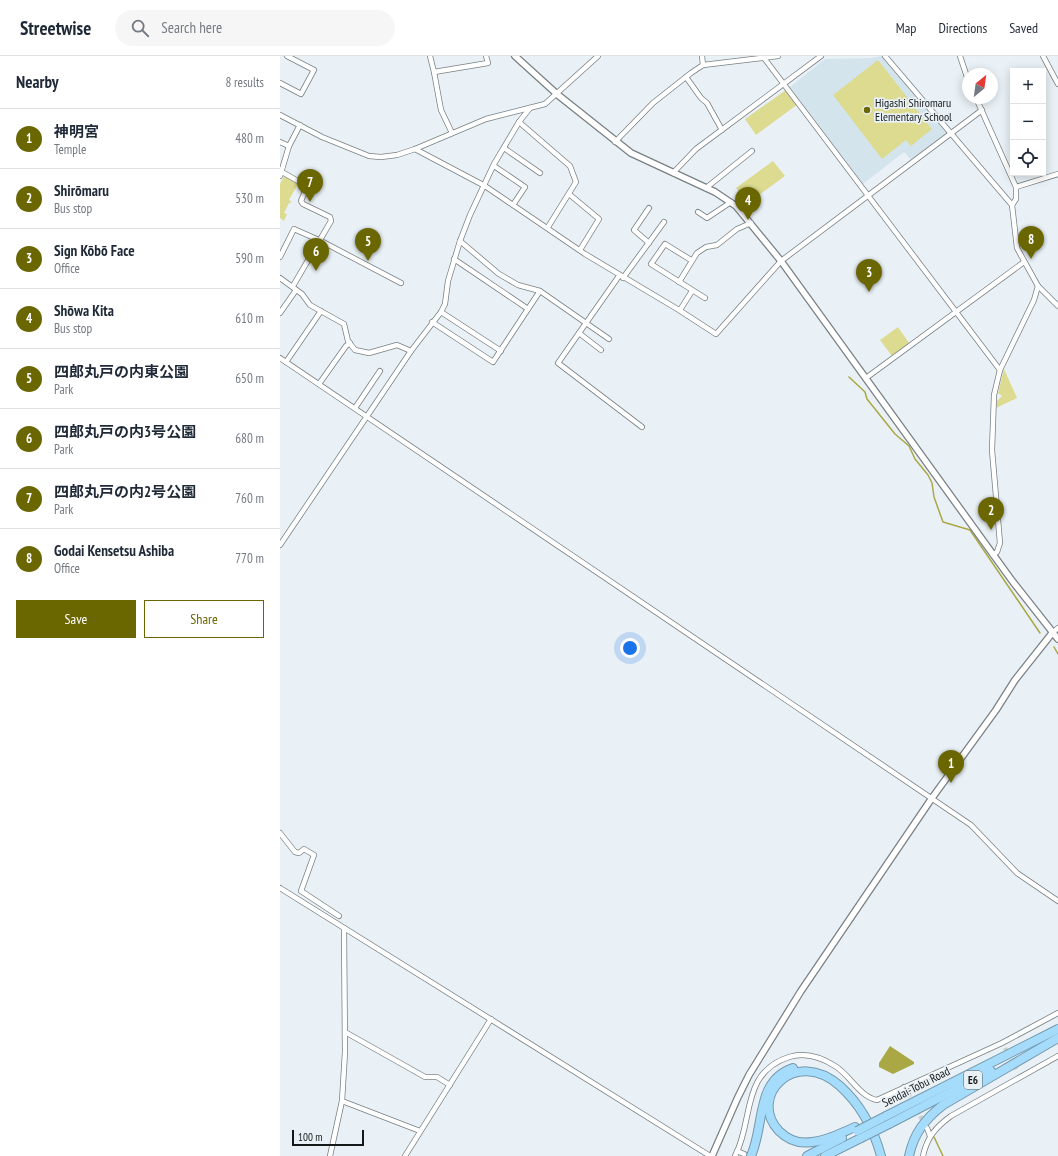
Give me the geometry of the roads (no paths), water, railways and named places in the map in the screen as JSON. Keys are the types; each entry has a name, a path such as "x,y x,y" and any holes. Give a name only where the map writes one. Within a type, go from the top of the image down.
{"highway":[{"name":"Sendai-Tobu Road","path":"807,1156 858,1132 1058,1029"},
{"name":"Sendai-Tobu Road","path":"886,1117 1058,1038"},
{"path":"909,1156 917,1132 922,1124 943,1104 1058,1038"},
{"path":"748,1155 757,1139 764,1098 769,1086 783,1072 801,1066 822,1069 847,1086 870,1115 880,1134 886,1156"},
{"path":"881,1156 871,1128 862,1113 843,1089 829,1078 816,1072 795,1072 778,1083 772,1094 770,1111 774,1123 782,1134 794,1140 807,1143 858,1132 886,1117"},
{"name":"Sendai-Tobu Road","path":"825,1156 858,1132"}],"street":[{"path":"280,83 301,94 314,70 287,56"},
{"path":"430,56 440,110 452,132"},
{"path":"434,72 488,63 486,56"},
{"path":"515,56 558,95 615,142 631,153 706,188 731,202 751,223 781,261 993,555 1056,630 1058,639"},
{"path":"280,115 322,137 369,156 381,157 397,155 486,119 545,104 558,95 598,56"},
{"path":"702,56 703,65"},
{"path":"728,56 730,63"},
{"path":"615,142 653,103 703,65 730,63 778,56"},
{"path":"672,173 696,149 822,56"},
{"path":"885,56 1012,205 1017,248 1038,286 1058,306"},
{"path":"960,56 964,68"},
{"path":"1043,56 1058,84"},
{"path":"764,58 1000,370"},
{"path":"686,77 701,98 707,103 722,130"},
{"path":"979,104 1016,187 1016,199 1012,205"},
{"path":"280,546 412,351 432,322 441,312 445,304 454,259 460,241 494,166 519,122 530,108"},
{"path":"415,149 485,186 621,277 680,310 716,334 781,261 868,194 982,110"},
{"path":"519,122 570,166 576,182 548,228"},
{"path":"280,313 331,222 330,217 303,204 301,201 306,189 305,185 281,174 289,146 300,125"},
{"path":"280,142 289,146"},
{"path":"504,148 540,173"},
{"path":"706,188 752,152"},
{"path":"494,166 525,187 513,205"},
{"path":"1016,187 1058,174"},
{"path":"569,194 599,219 580,250"},
{"path":"698,212 707,218 731,202"},
{"path":"649,208 634,230 649,243"},
{"path":"642,427 558,363 621,277 664,222"},
{"path":"679,282 696,253 706,247 717,245 737,229 751,223"},
{"path":"280,256 294,229 321,241 401,283"},
{"path":"460,241 498,274 518,285 540,291 609,339"},
{"path":"691,260 665,244 650,264 704,298"},
{"path":"454,259 528,309"},
{"path":"866,378 1024,262"},
{"path":"280,278 302,294 310,305 344,324 350,343 355,350 369,353 397,345 412,351"},
{"path":"993,555 997,552 1000,544 991,431 994,395 1000,370 1034,300 1038,286"},
{"path":"432,322 493,362 540,291"},
{"path":"680,310 692,291"},
{"path":"286,362 321,311"},
{"path":"441,312 501,351"},
{"path":"579,333 601,350"},
{"path":"319,384 346,346 350,343"},
{"path":"280,358 368,416 971,825 1025,880 1058,901"},
{"path":"355,408 380,371"},
{"path":"280,888 711,1156 749,1075 801,991 932,798 996,710 1015,680 1056,630"},
{"path":"280,833 295,852 299,853 304,849 314,855 301,891 339,916"},
{"path":"330,1156 342,1101 345,1032 344,928"},
{"path":"735,1156 744,1131 752,1093 760,1077 768,1069 783,1059 800,1056 815,1056 822,1059 844,1072 864,1093 872,1099 877,1100 1002,1042 1058,1013"},
{"path":"405,1156 491,1020"},
{"path":"345,1032 425,1077 438,1077 450,1085"},
{"path":"1002,1042 1005,1048"},
{"path":"923,1156 930,1136 936,1127 951,1116 1058,1056"},
{"path":"1017,1071 1020,1076"},
{"path":"904,1087 908,1093"},
{"path":"342,1101 420,1132"},
{"path":"927,1128 930,1136"},
{"path":"737,1151 748,1155"}],"waterway":[{"path":"849,377 865,392 867,399 895,434 909,446 915,459 928,475 932,483 934,497 943,522 970,530 1040,633"},
{"path":"1054,647 1058,654"},
{"path":"934,1137 943,1156"}],"tunnel":[{"path":"1005,1048 1017,1071"},
{"path":"908,1093 925,1125"}],"place":[{"name":"Higashi Shiromaru Elementary School","path":"867,110"},
{"name":"四郎丸戸の内2号公園","path":"310,202"},
{"name":"Shōwa Kita","path":"748,220"},
{"name":"Godai Kensetsu Ashiba","path":"1031,259"},
{"name":"四郎丸戸の内東公園","path":"368,261"},
{"name":"四郎丸戸の内3号公園","path":"316,271"},
{"name":"Sign Kōbō Face","path":"869,292"},
{"name":"Shirōmaru","path":"991,530"},
{"name":"神明宮","path":"951,783"}]}
